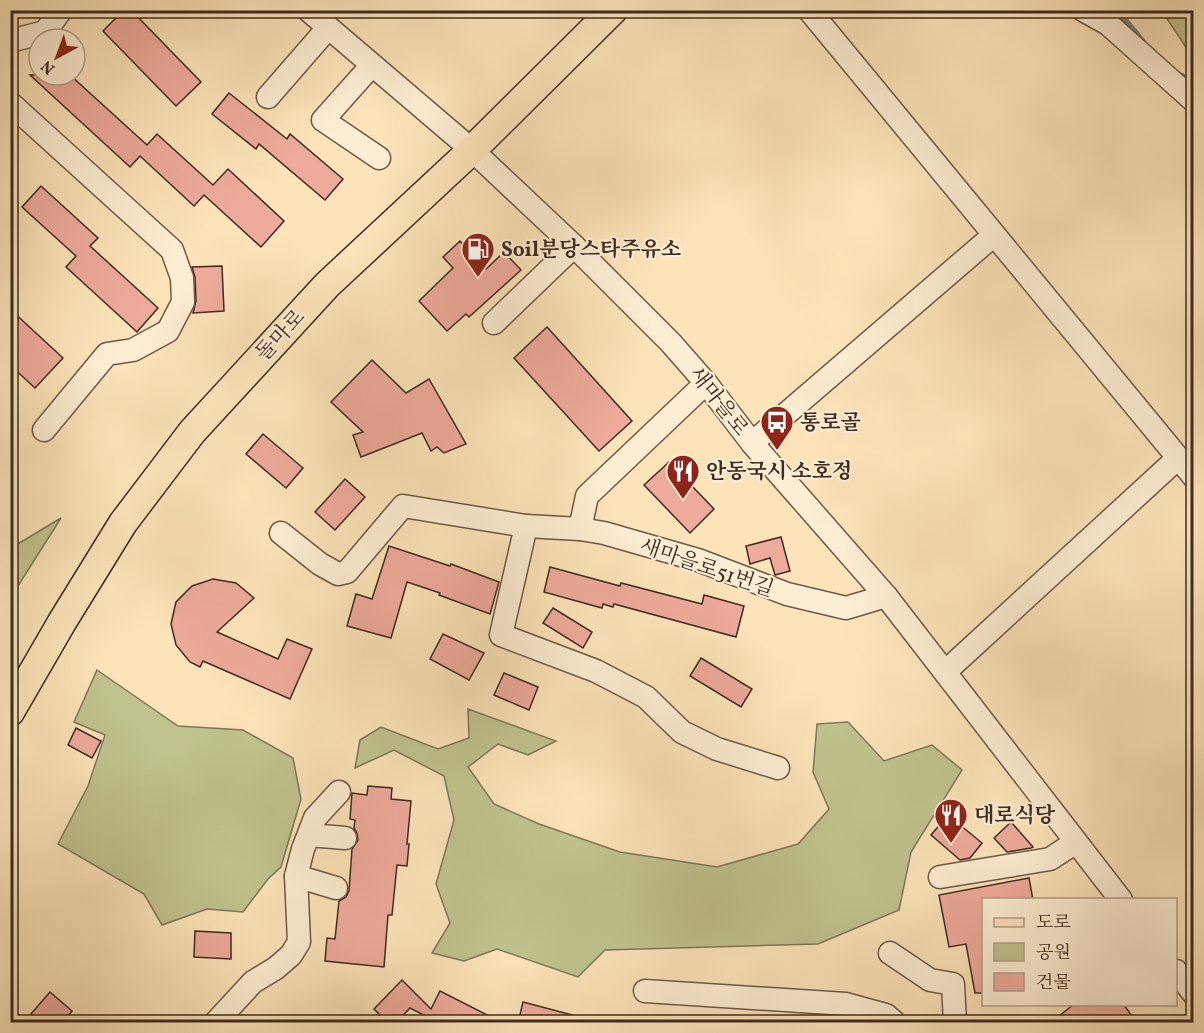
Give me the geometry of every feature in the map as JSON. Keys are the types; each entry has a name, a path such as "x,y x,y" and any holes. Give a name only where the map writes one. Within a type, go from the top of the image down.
{"main road":[{"name":"돌마로","path":"10,712 123,523 192,432 327,285 472,150 613,10"}],"street":[{"path":"10,42 45,32 61,10"},
{"name":"새마을로","path":"308,10 472,150 574,246 671,343 706,382 752,443 886,596 1118,898"},
{"path":"809,10 1194,477"},
{"path":"1083,10 1108,24 1194,101"},
{"path":"268,97 328,28"},
{"path":"372,65 323,120 379,158"},
{"path":"10,103 172,250 182,278 183,302 168,331 133,350 107,354 44,430"},
{"path":"752,443 994,235"},
{"path":"494,323 574,246"},
{"path":"580,529 587,496 706,382"},
{"path":"945,672 1178,458"},
{"name":"새마을로51번길","path":"281,533 320,564 338,574 347,572 404,506 526,526 580,529 604,533 698,560 787,594 846,608 886,596"},
{"path":"526,526 501,635 596,671 646,697 682,732 717,749 778,768"},
{"path":"216,1023 253,982 276,968 291,955 299,942 296,876 315,818 339,792"},
{"path":"309,835 345,837"},
{"path":"940,877 1050,859 1076,842"},
{"path":"296,876 336,888"},
{"path":"890,953 930,980 953,984 955,1023"},
{"path":"1182,970 1194,994"},
{"path":"645,991 846,1004 886,1015 894,1023"}],"green space":[{"path":"1167,11 1193,11 1193,58 1166,17"},
{"path":"61,518 11,597 11,548"},
{"path":"97,670 178,726 243,730 293,758 301,799 281,867 268,879 243,912 207,909 162,925 144,894 58,844 88,786 105,735 74,722"},
{"path":"468,709 556,741 528,755 498,744 468,767 494,804 539,824 620,852 717,867 798,844 829,809 813,772 817,724 848,722 884,761 932,745 962,770 911,852 899,910 818,944 605,950 578,977 497,949 464,961 432,953 450,923 436,884 454,820 444,776 394,750 355,768 360,740 381,727 438,749 469,738"}],"building":[{"path":"124,10 131,10 201,82 176,106 103,31"},
{"path":"43,87 83,87 147,145 157,134 213,185 228,169 284,221 261,247 204,195 194,206 140,156 130,167"},
{"path":"229,93 287,139 290,134 343,179 325,200 259,144 256,149 212,114"},
{"path":"41,186 98,238 90,246 158,308 137,332 66,267 76,256 22,207"},
{"path":"460,241 486,269 504,252 521,270 469,317 466,314 447,331 419,301 453,268 443,257"},
{"path":"222,266 224,311 193,313 196,301 195,277 192,267"},
{"path":"10,309 63,358 35,388 10,365"},
{"path":"547,327 632,421 599,451 514,358"},
{"path":"372,360 406,393 429,379 466,444 444,453 437,447 431,451 422,433 361,457 353,435 363,432 331,402"},
{"path":"263,434 303,468 286,488 246,454"},
{"path":"669,462 714,509 690,533 644,485"},
{"path":"345,479 365,497 335,530 315,512"},
{"path":"781,537 790,571 775,575 770,558 750,564 746,546"},
{"path":"389,546 450,566 451,564 499,582 490,614 407,582 391,638 347,626 356,594 372,599"},
{"path":"550,567 620,586 621,583 702,604 704,595 744,606 736,637 614,604 613,607 603,604 602,608 544,592"},
{"path":"213,579 236,583 254,598 217,632 278,659 287,639 312,649 290,699 203,661 200,667 190,662 176,645 171,624 176,602 192,586"},
{"path":"553,608 592,632 583,648 543,623"},
{"path":"443,634 484,653 469,680 430,659"},
{"path":"701,658 752,689 741,707 690,676"},
{"path":"504,673 538,687 529,710 494,695"},
{"path":"76,728 101,741 92,758 68,745"},
{"path":"368,786 392,788 391,799 411,801 407,866 397,865 392,915 388,915 384,967 325,961 327,938 335,939 339,901 346,897 349,891 352,849 358,840 354,828 355,820 350,819 352,793 367,795"},
{"path":"948,815 982,843 970,858 960,860 931,835"},
{"path":"1011,822 1033,847 1007,852 994,838"},
{"path":"1029,878 1033,898 982,898 982,993 975,993 966,944 949,947 939,895"},
{"path":"195,931 231,933 231,959 194,957"},
{"path":"402,980 431,1009 440,991 503,1023 439,1023 410,1008 396,1023 388,1023 374,1009"},
{"path":"50,992 72,1011 62,1023 42,1023 31,1014"},
{"path":"523,1002 580,1017 579,1023 518,1023"},
{"path":"1072,1006 1125,1006 1137,1023 1050,1023"}],"waterway":[{"path":"10,14 16,10"},
{"path":"1117,10 1143,42"},
{"path":"1182,76 1194,85"}],"place":[{"name":"Soil분당스타주유소","path":"478,278"},
{"name":"통로골","path":"777,451"},
{"name":"안동국시 소호정","path":"683,500"},
{"name":"대로식당","path":"951,844"}]}
